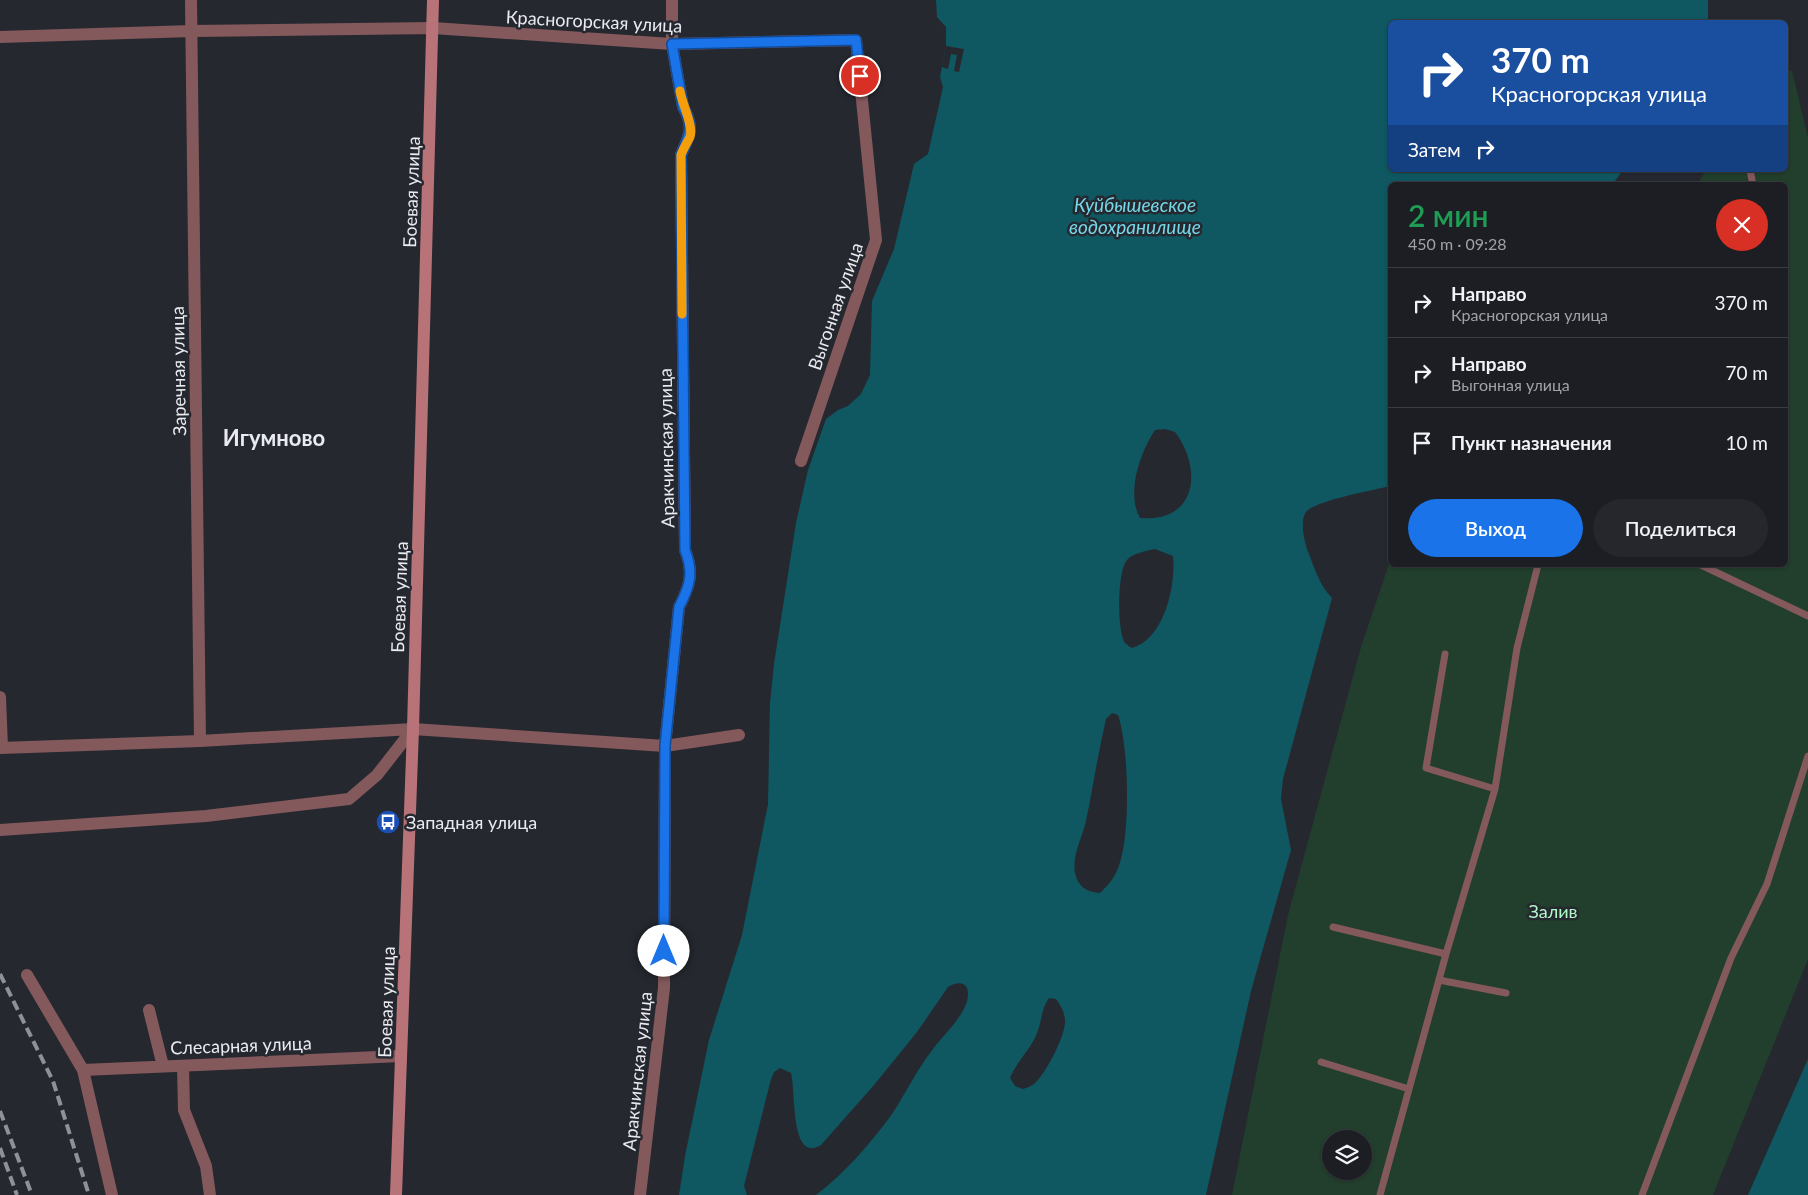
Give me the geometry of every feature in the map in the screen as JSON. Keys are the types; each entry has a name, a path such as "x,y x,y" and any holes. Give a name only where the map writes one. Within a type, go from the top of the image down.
{"main road":[{"name":"Боевая улица","path":"396,1195 413,729 433,0"}],"street":[{"name":"Заречная улица","path":"191,0 200,741"},
{"name":"Аракчинская улица","path":"640,1195 664,988 665,746 679,607 688,589 691,566 685,550 681,155 691,135 688,116 683,107 672,44 672,0"},
{"name":"Красногорская улица","path":"0,37 192,31 433,28 672,44 856,40"},
{"name":"Выгонная улица","path":"801,461 876,240 856,40"},
{"path":"0,697 1,748 200,741 413,729 665,746 739,735"},
{"path":"0,830 206,816 349,799 377,775 413,729"},
{"path":"27,975 83,1070 112,1195"},
{"path":"149,1010 163,1066"},
{"name":"Слесарная улица","path":"83,1070 401,1056"},
{"path":"183,1066 184,1110 206,1166 210,1195"}],"lane":[{"path":"1380,1195 1446,954 1495,789 1517,648 1537,567"},
{"path":"1705,567 1808,616"},
{"path":"1445,654 1426,768 1495,789"},
{"path":"1642,1195 1731,958 1767,884 1808,756"},
{"path":"1333,927 1446,954"},
{"path":"1439,980 1506,993"},
{"path":"1320,1062 1409,1089"}],"green space":[{"name":"Залив","path":"1788,70 1792,71 1808,138 1808,959 1713,1195 1232,1195 1288,915 1361,647 1388,567 1788,567 1788,182 1699,182 1705,172 1788,172"}],"water":[{"name":"Куйбышевское водохранилище","path":"936,0 1708,0 1708,20 1388,20 1388,172 1622,172 1614,182 1388,182 1388,486 1320,504 1311,508 1304,516 1303,533 1307,550 1321,583 1332,598 1283,779 1281,799 1291,850 1251,991 1206,1195 816,1195 857,1157 875,1136 892,1114 927,1057 954,1024 964,1009 968,995 967,987 959,983 948,987 917,1032 874,1085 821,1145 811,1148 804,1144 799,1135 791,1073 780,1068 774,1072 771,1079 744,1186 747,1195 679,1195 685,1156 709,1040 742,935 768,804 770,703 774,664 796,523 808,470 826,419 838,410 848,406 861,394 870,375 872,301 894,249 914,164 928,154 943,87 940,77 946,46 946,27 937,17","holes":["1165,429 1175,432 1184,447 1191,477 1189,491 1184,503 1173,512 1159,517 1140,518 1134,497 1140,461 1155,430","1155,549 1173,556 1170,596 1160,623 1152,634 1143,643 1132,648 1125,643 1122,637 1119,615 1121,576 1127,560 1140,553","1112,713 1118,715 1122,729 1126,769 1127,815 1122,854 1118,868 1113,879 1100,893 1087,890 1078,882 1074,866 1086,821 1106,719","1049,998 1056,999 1063,1012 1065,1018 1062,1035 1059,1045 1039,1079 1034,1084 1023,1089 1015,1086 1010,1078 1039,1029 1043,1011"]},
{"path":"1808,1059 1808,1195 1748,1195"}],"pier":[{"path":"946,46 964,49 959,72 954,71 957,55 951,54 948,69 942,67"}],"railway":[{"path":"0,974 53,1081 89,1195"},
{"path":"0,1111 32,1195"},
{"path":"0,1148 17,1195"}],"slow traffic":[{"path":"680,91 683,107 688,116 691,135 681,155 682,314"}],"place":[{"name":"Западная улица","path":"388,822"}],"district":[{"name":"Игумново","path":"274,437"}],"route":[{"path":"664,951 665,746 679,607 688,589 691,566 685,550 681,155 691,135 688,116 683,107 672,44 856,40 860,76"}]}
